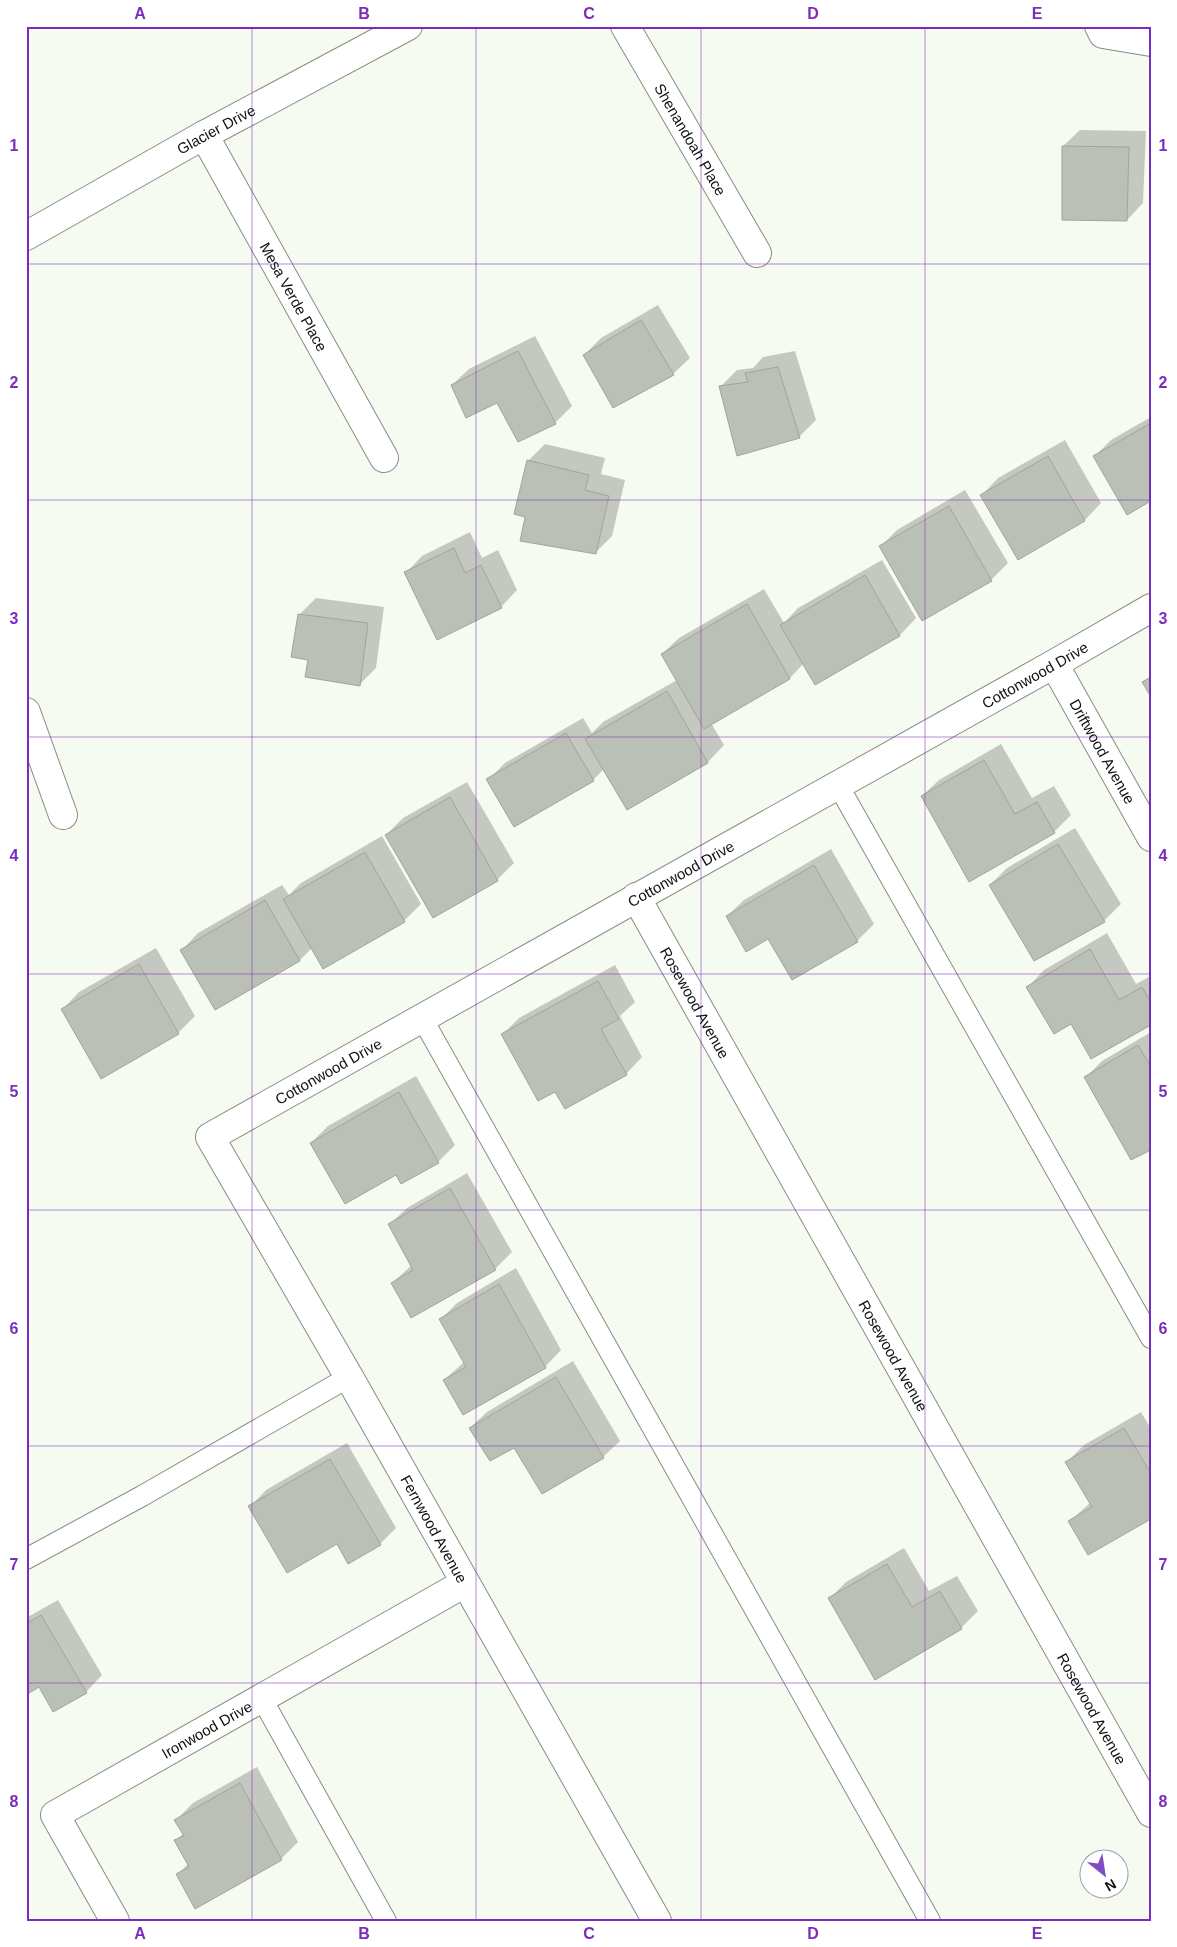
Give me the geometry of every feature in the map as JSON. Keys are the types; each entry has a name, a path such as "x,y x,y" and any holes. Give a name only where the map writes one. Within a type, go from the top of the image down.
{"street":[{"name":"Glacier Drive","path":"26,236 204,135 408,26"},
{"name":"Shenandoah Place","path":"625,26 757,253"},
{"path":"1099,26 1103,34 1151,42"},
{"name":"Mesa Verde Place","path":"204,135 384,458"},
{"name":"Cottonwood Drive","path":"210,1137 1151,608"},
{"name":"Driftwood Avenue","path":"1054,664 1151,837"},
{"path":"26,712 63,815"},
{"name":"Rosewood Avenue","path":"636,898 1151,1814"},
{"name":"Fernwood Avenue","path":"210,1137 349,1377 657,1921"},
{"name":"Ironwood Drive","path":"114,1921 55,1815 465,1583"}],"lane":[{"path":"838,785 1151,1338"},
{"path":"422,1018 930,1921"},
{"path":"26,1559 142,1496 349,1377"},
{"path":"261,1697 386,1921"}],"building":[{"path":"1062,146 1129,147 1127,221 1062,220"},
{"path":"641,320 674,375 613,408 583,355"},
{"path":"518,351 556,424 518,442 497,403 466,418 451,385"},
{"path":"778,367 800,438 737,456 719,386 748,382 745,373"},
{"path":"1151,423 1151,501 1127,515 1093,456"},
{"path":"1048,456 1085,521 1018,560 980,495"},
{"path":"527,460 589,475 585,490 609,496 596,554 520,541 525,517 514,514"},
{"path":"949,506 992,581 922,621 879,546"},
{"path":"454,548 465,573 481,565 502,608 437,640 404,572"},
{"path":"865,575 900,636 815,685 780,625"},
{"path":"747,604 790,679 704,729 661,654"},
{"path":"298,614 368,623 360,686 305,677 308,660 291,657"},
{"path":"1151,677 1151,697 1142,682"},
{"path":"667,691 708,763 627,810 585,739"},
{"path":"566,733 594,781 514,827 486,779"},
{"path":"984,760 1015,814 1037,802 1055,833 969,882 921,796"},
{"path":"450,797 498,881 433,918 385,835"},
{"path":"1058,844 1105,922 1034,961 989,885"},
{"path":"365,852 405,922 323,969 283,899"},
{"path":"814,865 858,942 792,980 768,939 746,952 726,916"},
{"path":"265,900 300,961 215,1010 180,950"},
{"path":"1090,949 1119,1000 1142,987 1151,1002 1151,1025 1091,1059 1071,1024 1054,1034 1026,987"},
{"path":"139,964 179,1034 101,1079 61,1009"},
{"path":"598,981 619,1019 601,1029 627,1075 565,1109 555,1092 538,1101 501,1034"},
{"path":"1138,1045 1151,1067 1151,1150 1131,1160 1084,1077"},
{"path":"399,1092 439,1163 401,1184 396,1175 345,1204 310,1143"},
{"path":"450,1188 496,1270 411,1318 391,1283 413,1270 388,1224"},
{"path":"499,1284 546,1368 463,1415 443,1380 466,1367 439,1319"},
{"path":"556,1377 604,1458 542,1494 514,1448 490,1461 469,1428"},
{"path":"1124,1428 1151,1474 1151,1519 1088,1555 1068,1521 1092,1507 1065,1462"},
{"path":"330,1459 381,1545 348,1564 337,1544 287,1573 248,1506"},
{"path":"887,1564 912,1607 940,1591 962,1629 875,1680 828,1598"},
{"path":"41,1615 87,1693 53,1712 39,1687 26,1695 26,1624"},
{"path":"240,1783 282,1860 195,1909 176,1874 189,1867 174,1840 184,1836 174,1820"}]}
